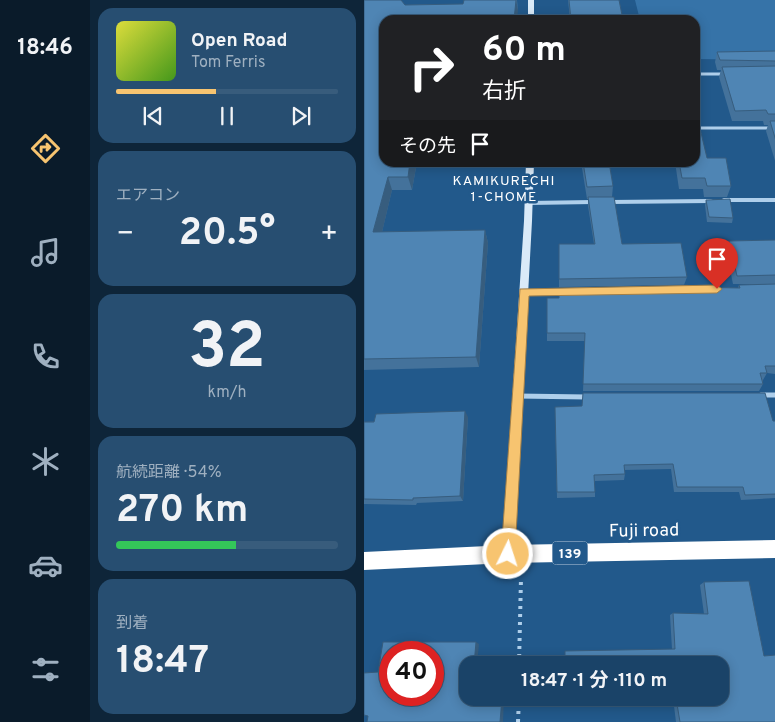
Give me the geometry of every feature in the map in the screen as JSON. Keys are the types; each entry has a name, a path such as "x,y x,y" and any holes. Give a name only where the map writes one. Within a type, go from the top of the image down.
{"highway":[{"name":"Fuji road","path":"364,561 515,554 775,549"}],"street":[{"path":"531,0 532,15"},
{"path":"700,74 731,74"},
{"path":"515,554 517,396 530,167"},
{"path":"608,202 775,200"},
{"path":"529,203 598,202"},
{"path":"524,292 572,291"},
{"path":"756,395 775,395"},
{"path":"517,396 594,397"}],"lane":[{"path":"700,128 775,128"}],"path":[{"path":"515,554 519,656"},
{"path":"518,722 519,706"}],"shaded area":[{"path":"635,0 775,0 775,60 700,59 700,15 639,15"}],"building":[{"path":"364,0 401,0 405,5 463,4 464,0 516,0 514,15 379,15 379,167 409,167 408,177 388,177 373,232 485,230 476,357 364,359"},
{"path":"569,0 619,0 622,15 570,15"},
{"path":"776,51 776,61 720,60 717,52"},
{"path":"776,66 776,114 768,114 766,110 735,111 722,67"},
{"path":"770,121 776,121 776,141"},
{"path":"700,128 707,158 726,158 731,186 707,186 705,178 682,178 680,167 700,167"},
{"path":"584,167 610,167 613,186 587,187"},
{"path":"588,197 614,197 622,244 681,243 687,277 559,279 559,244 595,244"},
{"path":"730,199 733,218 709,217 706,200"},
{"path":"776,240 776,275 737,276 729,241"},
{"path":"776,284 776,366 765,366 767,373 760,373 763,384 583,384 585,333 547,333 547,298 559,298 559,288 688,285 688,287 740,288 739,285"},
{"path":"583,393 765,393 773,421 776,421 776,494 745,495 743,487 677,487 673,464 624,465 625,474 594,475 595,492 557,492 555,407 582,406"},
{"path":"465,411 460,496 413,498 413,500 364,499 364,422 374,422 376,414"},
{"path":"749,581 764,656 776,655 776,722 680,722 677,706 729,706 729,656 565,656 565,651 675,649 673,613 708,614 704,582"},
{"path":"444,642 476,642 475,656 459,656 459,706 501,706 500,722 367,722 368,716 364,715 364,673 378,672 379,666 379,706 444,706"}],"district":[{"name":"KAMIKURECHI 1-CHOME","path":"504,188"}],"route":[{"path":"508,554 524,292 717,289"}]}
